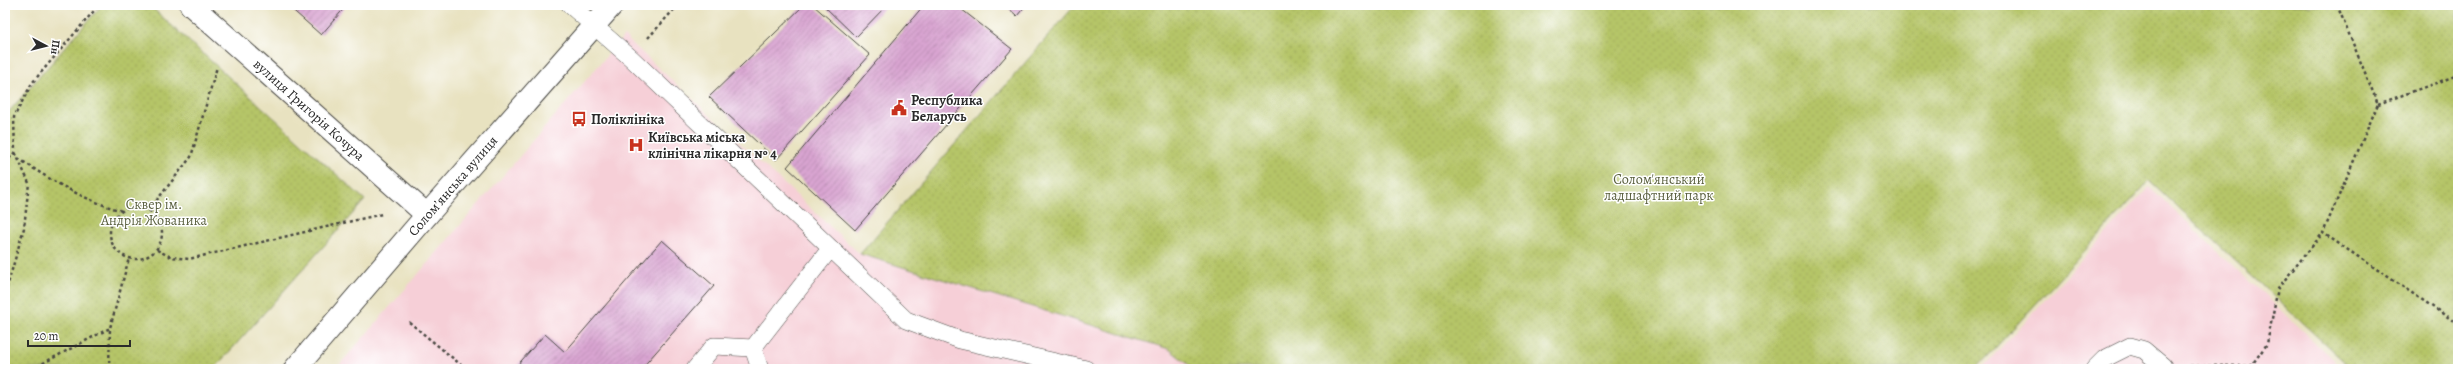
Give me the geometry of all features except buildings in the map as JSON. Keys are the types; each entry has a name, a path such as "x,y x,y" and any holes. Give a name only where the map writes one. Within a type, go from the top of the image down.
{"main road":[{"name":"вулиця Григорія Кочура","path":"191,5 427,215"},
{"name":"Соломʼянська вулиця","path":"295,369 427,215 612,5"}],"lane":[{"path":"570,5 631,58 906,320 960,340 1086,369"},
{"path":"753,348 830,249"},
{"path":"695,369 714,346 753,348"},
{"path":"2094,369 2104,359 2130,346 2144,350 2163,366"},
{"path":"753,348 760,369"}],"path":[{"path":"5,294 24,228 29,182 15,152 14,117 32,83 99,5"},
{"path":"631,58 678,5"},
{"path":"2163,366 2251,366 2268,344 2278,288 2323,233 2378,104 2337,5"},
{"path":"149,210 191,157 226,36"},
{"path":"2378,104 2458,75"},
{"path":"5,163 15,152"},
{"path":"18,157 43,175 69,189 97,203 123,211"},
{"path":"130,207 141,207 149,210 162,226 162,237 157,250 150,256 139,260 129,258 115,249 110,231 114,218 123,211 130,207"},
{"path":"157,250 170,257 189,259 384,214"},
{"path":"2323,233 2458,324"},
{"path":"109,369 110,328 129,258"},
{"path":"409,322 466,369"},
{"path":"32,369 110,328"}],"shaded area":[{"name":"Київська міська клінічна лікарня № 4","path":"624,36 860,254 1169,349 1194,369 336,369"},
{"path":"2149,187 2343,369 1981,369"}],"green space":[{"name":"Сквер ім. Андрія Жованика","path":"102,5 149,5 365,200 214,369 5,369 5,116"},
{"name":"Солом'янський ладшафтний парк","path":"1075,5 2458,5 2458,369 2352,369 2149,181 1976,369 1194,369 1169,349 860,254"}],"place":[{"name":"Республика Беларусь","path":"899,108"},
{"name":"Поліклініка","path":"579,119"},
{"name":"Київська міська клінічна лікарня № 4","path":"636,145"}]}
